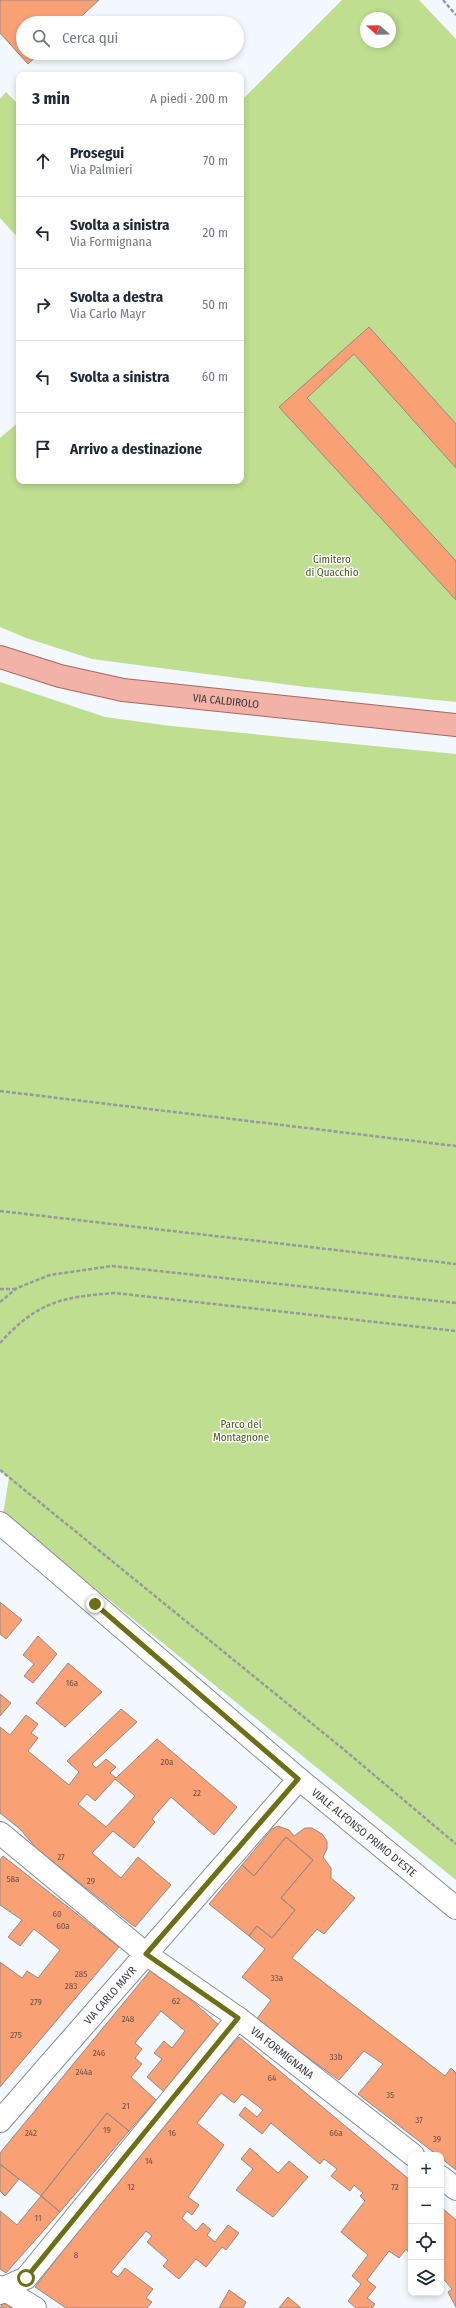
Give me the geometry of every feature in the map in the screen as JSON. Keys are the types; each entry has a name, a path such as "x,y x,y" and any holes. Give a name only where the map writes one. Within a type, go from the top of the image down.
{"main road":[{"name":"VIA CALDIROLO","path":"0,657 60,676 123,690 456,725"}],"street":[{"name":"VIALE ALFONSO PRIMO D'ESTE","path":"0,1523 298,1779 456,1908"},
{"name":"VIA CARLO MAYR","path":"0,2121 298,1779"},
{"name":"VIA FORMIGNANA","path":"0,1833 146,1954 238,2018 409,2152"},
{"path":"1,2289 26,2278 238,2018"},
{"path":"444,2179 456,2189"},
{"path":"1,2289 35,2308"}],"path":[{"path":"442,0 456,14"},
{"path":"0,1091 456,1146"},
{"path":"0,1211 456,1264"},
{"path":"0,1289 16,1288 50,1275 112,1266 456,1303"},
{"path":"0,1302 16,1288"},
{"path":"0,1344 11,1331 42,1307 75,1296 114,1293 456,1331"},
{"path":"0,1470 342,1748 456,1844"}],"green space":[{"name":"Cimitero di Quacchio","path":"342,0 419,0 456,39 456,702 306,687 92,659 26,638 0,627 0,438 16,425 16,484 244,484 244,98"},
{"path":"6,92 16,102 16,236 0,218 0,99"},
{"name":"Parco del Montagnone","path":"0,682 105,717 171,726 456,754 456,1880 3,1514 9,1478 0,1470"}],"building":[{"path":"0,0 99,0 82,16 16,16 16,51 0,33"},
{"path":"24,60 32,60 28,64"},
{"path":"369,327 456,424 456,468 354,354 307,398 456,561 456,600 279,407"},
{"path":"0,1602 22,1620 6,1639 0,1634"},
{"path":"38,1636 57,1654 33,1683 24,1676 34,1664 23,1655"},
{"path":"68,1663 102,1692 65,1727 36,1703"},
{"path":"0,1694 11,1703 0,1716"},
{"path":"121,1709 137,1722 92,1764 96,1768 106,1759 116,1767 110,1773 116,1778 157,1739 237,1807 214,1835 171,1797 152,1819 155,1822 134,1848 113,1831 92,1853 121,1878 138,1857 171,1885 135,1927 37,1849 20,1829 0,1813 0,1727 10,1735 26,1715 38,1724 31,1733 38,1738 28,1751 69,1785 79,1772 67,1761","holes":["115,1779 135,1796 106,1827 78,1804 87,1794 95,1801"]},
{"path":"278,1826 289,1830 294,1836 305,1828 312,1828 322,1834 327,1841 327,1849 323,1857 331,1868 331,1878 355,1898 324,1934 317,1929 292,1958 445,2076 451,2068 456,2073 456,2170 444,2160 444,2152 433,2152 358,2094 383,2064 364,2051 339,2080 256,2020 271,2000 242,1977 265,1949 249,1936 257,1926 272,1938 295,1910 281,1898 313,1860 286,1837 254,1876 242,1865 272,1829"},
{"path":"286,1837 313,1860 281,1898 295,1910 272,1938 257,1926 249,1936 209,1904 242,1865 254,1876"},
{"path":"3,1856 119,1947 0,2087 0,1962 22,1978 27,1971 38,1978 60,1950 34,1929 20,1946 8,1937 22,1920 0,1905 0,1860"},
{"path":"154,1966 220,2026 164,2092 147,2077 162,2059 154,2053 164,2041 172,2048 185,2031 161,2011 135,2043 142,2049 135,2058 142,2064 131,2077 156,2100 129,2131 107,2113 41,2196 0,2164 0,2153"},
{"path":"239,2037 408,2178 408,2251 406,2249 399,2258 389,2251 367,2280 376,2287 367,2298 375,2304 372,2308 356,2308 348,2301 361,2284 352,2276 368,2255 341,2232 365,2201 360,2196 363,2193 354,2185 350,2191 331,2176 337,2169 324,2159 320,2164 271,2123 262,2134 239,2115 245,2107 257,2117 263,2110 242,2094 234,2103 221,2093 197,2123 224,2145 188,2197 199,2205 192,2215 187,2211 182,2218 196,2231 203,2223 211,2230 207,2235 215,2242 228,2225 239,2233 226,2250 222,2247 206,2267 196,2259 179,2279 163,2266 168,2260 147,2242 152,2236 146,2231 111,2272 118,2277 125,2268 153,2289 146,2298 152,2302 147,2308 66,2308 35,2287 151,2137"},
{"path":"107,2113 129,2131 60,2212 41,2196"},
{"path":"250,2148 278,2173 289,2161 308,2177 273,2217 236,2190 253,2169 241,2159"},
{"path":"0,2164 19,2179 5,2196 0,2191"},
{"path":"41,2196 60,2212 6,2273 0,2269 0,2211 17,2225"},
{"path":"444,2210 456,2220 456,2307 448,2292 452,2289 444,2280"},
{"path":"229,2290 246,2302 243,2308 219,2308"},
{"path":"288,2297 301,2308 279,2308"},
{"path":"5,2300 15,2308 0,2308"}],"route":[{"path":"26,2278 238,2018 146,1954 298,1779 95,1604"}]}
